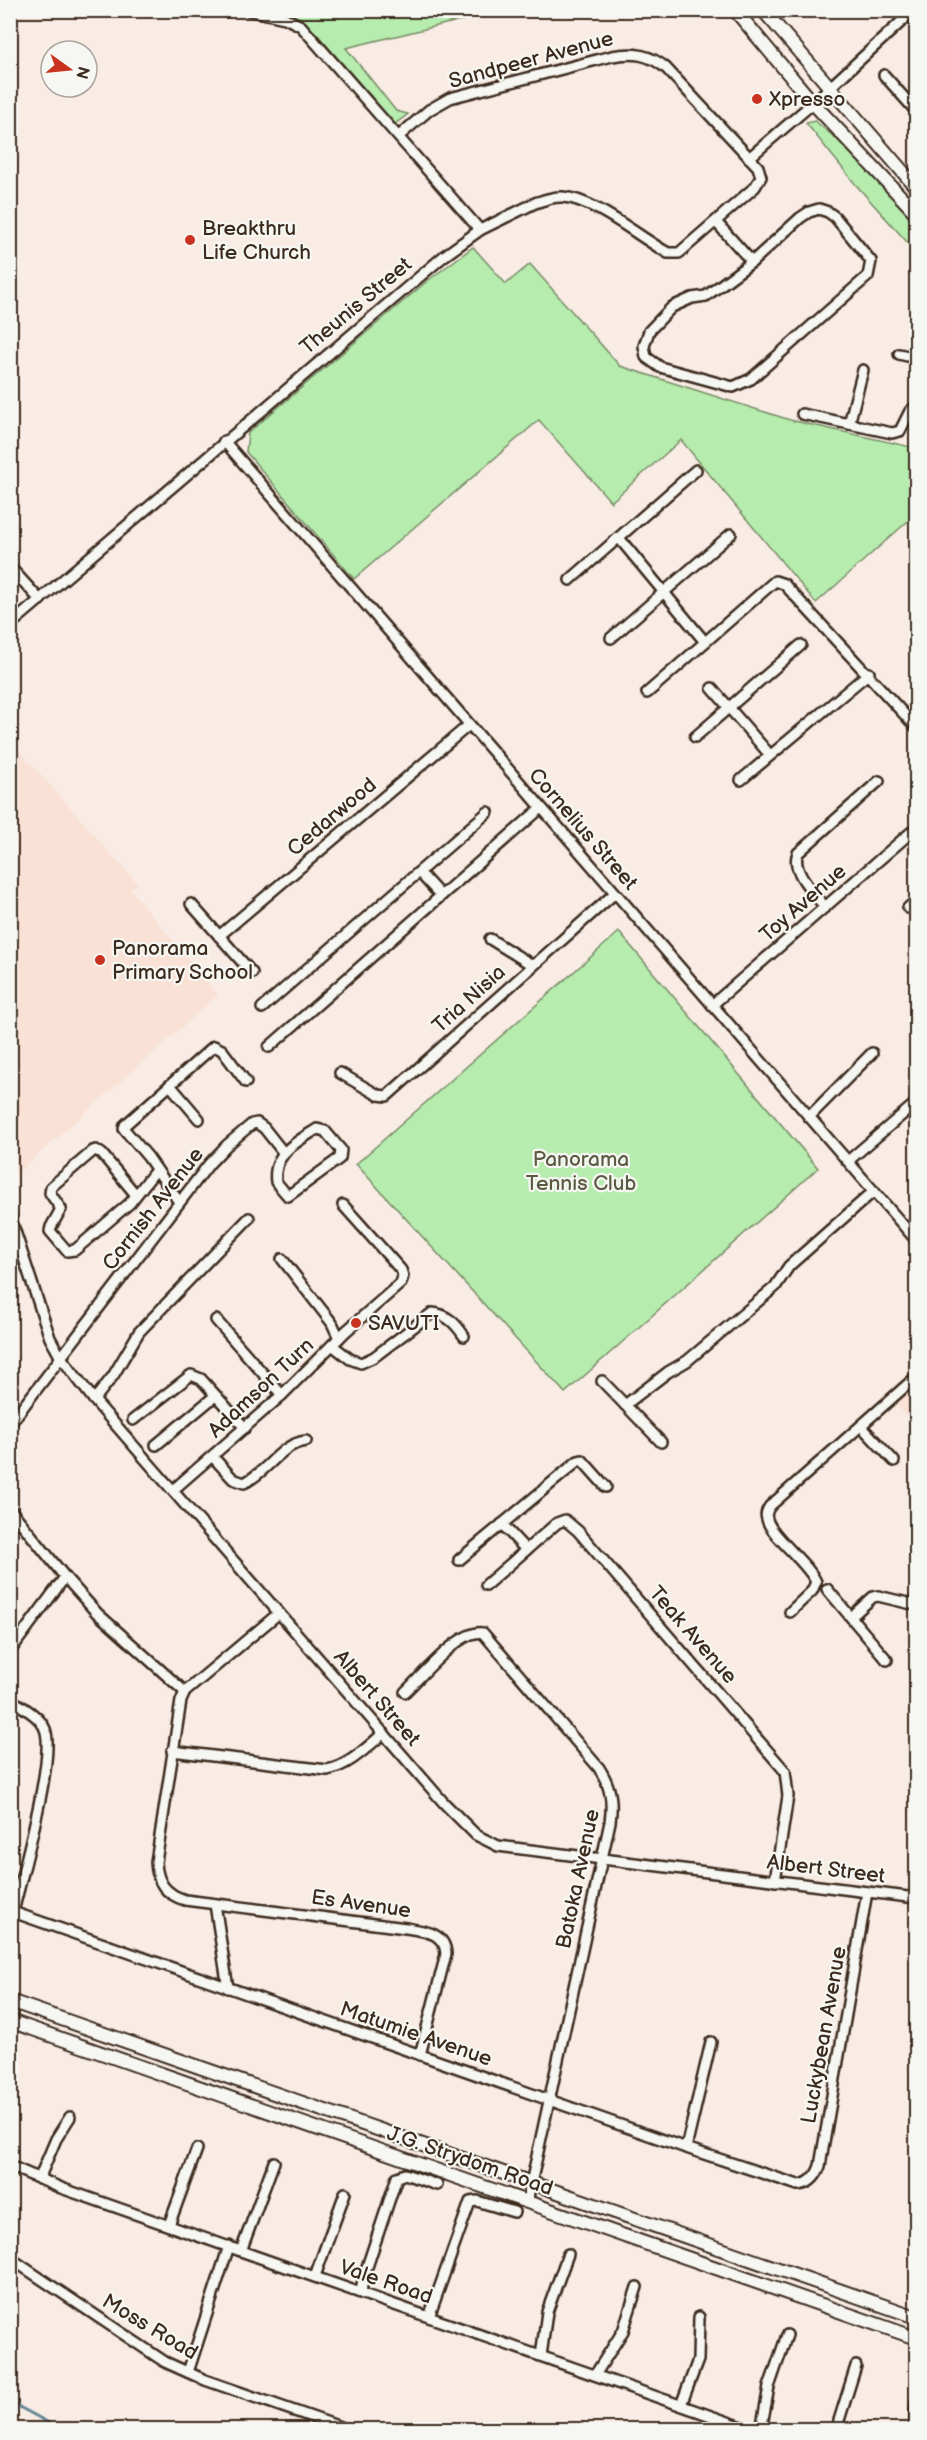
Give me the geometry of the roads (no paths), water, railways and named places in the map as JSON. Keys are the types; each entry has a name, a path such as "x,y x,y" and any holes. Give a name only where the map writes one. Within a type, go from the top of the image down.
{"street":[{"path":"194,10 204,10"},
{"path":"248,10 285,18 302,26 480,230"},
{"path":"735,10 813,103 916,213"},
{"path":"764,10 916,188"},
{"path":"749,158 914,10"},
{"name":"Sandpeer Avenue","path":"399,136 429,110 450,98 612,56 639,54 650,57 666,68 760,172 761,177 755,187 716,222"},
{"path":"884,75 916,111"},
{"name":"Theunis Street","path":"10,625 444,256 480,230 545,199 564,197 589,204 673,254 684,251 716,222"},
{"path":"819,209 835,217 871,261 871,268 868,276 860,285 751,379 737,387 660,367 646,357 644,346 649,331 672,307 692,298 706,296 752,262 800,218 819,209"},
{"path":"716,222 752,262"},
{"path":"899,354 916,358"},
{"path":"849,424 863,369"},
{"path":"802,414 892,433 900,431 910,411 916,407"},
{"name":"Cornelius Street","path":"224,441 916,1240"},
{"path":"570,580 696,470"},
{"path":"611,638 731,534"},
{"path":"619,538 705,642"},
{"path":"10,567 40,600"},
{"path":"646,693 775,581 784,584 869,673 916,727"},
{"path":"695,737 801,645"},
{"path":"741,780 869,673"},
{"path":"712,688 770,755"},
{"name":"Cedarwood","path":"219,936 469,725"},
{"path":"825,908 797,868 796,858 879,781"},
{"path":"269,1047 541,808"},
{"path":"262,1008 488,812"},
{"name":"Toy Avenue","path":"712,1005 916,828"},
{"path":"419,872 441,896"},
{"name":"Tria Nisia","path":"340,1073 378,1095 387,1096 615,893"},
{"path":"908,908 916,901"},
{"path":"190,904 252,973"},
{"path":"490,939 532,966"},
{"path":"179,1202 124,1126 214,1046 222,1050 246,1082"},
{"path":"809,1117 872,1053"},
{"path":"170,1084 199,1119"},
{"path":"848,1161 916,1103"},
{"name":"Cornish Avenue","path":"10,1424 60,1356 215,1158 252,1124 257,1123 264,1128 283,1152"},
{"path":"320,1129 325,1131 342,1153 340,1158 289,1197 276,1179 277,1164 283,1152 320,1129"},
{"path":"136,1194 102,1154 96,1150 93,1151 51,1187 50,1194 61,1209 50,1231 67,1251 75,1250 136,1194 156,1170"},
{"path":"625,1405 668,1372 687,1361 767,1294 775,1287 789,1266 874,1191"},
{"path":"282,1259 332,1323 339,1338 396,1288 403,1276 401,1270 343,1205"},
{"name":"Albert Street","path":"10,1216 44,1325 60,1356 94,1400 453,1813 484,1841 498,1846 916,1898"},
{"path":"94,1400 113,1376 139,1332 249,1218"},
{"name":"Adamson Turn","path":"173,1490 282,1395 339,1338 350,1359 362,1363 374,1357 432,1313 451,1320 464,1336"},
{"path":"216,1320 282,1395"},
{"path":"133,1420 191,1374 199,1377 245,1428"},
{"path":"790,1612 812,1591 816,1582 769,1524 766,1514 770,1506 916,1377"},
{"path":"602,1381 661,1442"},
{"path":"156,1445 215,1396"},
{"path":"861,1426 894,1461"},
{"name":"Adamson Turn","path":"213,1457 233,1479 244,1483 291,1445 306,1441"},
{"path":"459,1560 578,1461 582,1460 606,1487"},
{"path":"10,1509 65,1577 107,1622 185,1692"},
{"name":"Teak Avenue","path":"486,1585 563,1520 574,1526 782,1765 788,1779 788,1796 775,1881"},
{"path":"502,1524 526,1550"},
{"path":"10,1651 65,1577"},
{"path":"827,1589 887,1660"},
{"path":"851,1617 873,1597 878,1596 916,1605"},
{"path":"279,1613 185,1692 179,1708 172,1751 327,1770 339,1767 350,1760 384,1733"},
{"name":"Batoka Avenue","path":"405,1692 460,1639 477,1632 488,1636 578,1741 608,1782 612,1796 612,1810 527,2202"},
{"path":"10,1699 42,1723 48,1743 34,1824 12,1912"},
{"name":"Es Avenue","path":"172,1751 156,1862 160,1883 166,1891 179,1898 215,1904 406,1928 437,1935 443,1940 446,1954 420,2055"},
{"name":"Luckybean Avenue","path":"810,2181 820,2166 867,1892"},
{"path":"215,1904 228,1988"},
{"name":"Matumie Avenue","path":"12,1912 686,2148 793,2184 810,2181"},
{"name":"J.G. Strydom Road","path":"10,2001 916,2317"},
{"name":"J.G. Strydom Road","path":"10,2021 916,2338"},
{"path":"686,2148 711,2042"},
{"path":"39,2179 70,2117"},
{"path":"169,2225 197,2149"},
{"path":"241,2251 274,2162"},
{"name":"Vale Road","path":"10,2166 39,2179 229,2247 751,2430"},
{"path":"361,2293 363,2279 397,2177 405,2174 437,2185"},
{"path":"315,2276 345,2193"},
{"path":"429,2317 470,2202 477,2201 514,2212"},
{"path":"188,2372 229,2247"},
{"path":"541,2356 547,2312 568,2254"},
{"name":"Moss Road","path":"10,2258 141,2347 188,2372 349,2430"},
{"path":"595,2375 623,2331 638,2287"},
{"path":"681,2405 698,2360 699,2317"},
{"path":"761,2430 769,2387 787,2335"},
{"path":"836,2430 856,2366"},
{"path":"915,2430 916,2402"},
{"path":"314,2430 317,2419"}],"waterway":[{"path":"10,2402 62,2430"}],"place":[{"name":"Xpresso","path":"757,99"},
{"name":"Breakthru Life Church","path":"190,240"},
{"name":"Panorama Primary School","path":"100,960"},
{"name":"SAVUTI","path":"356,1323"}],"park label":[{"name":"Panorama Tennis Club","path":"581,1171"}]}
